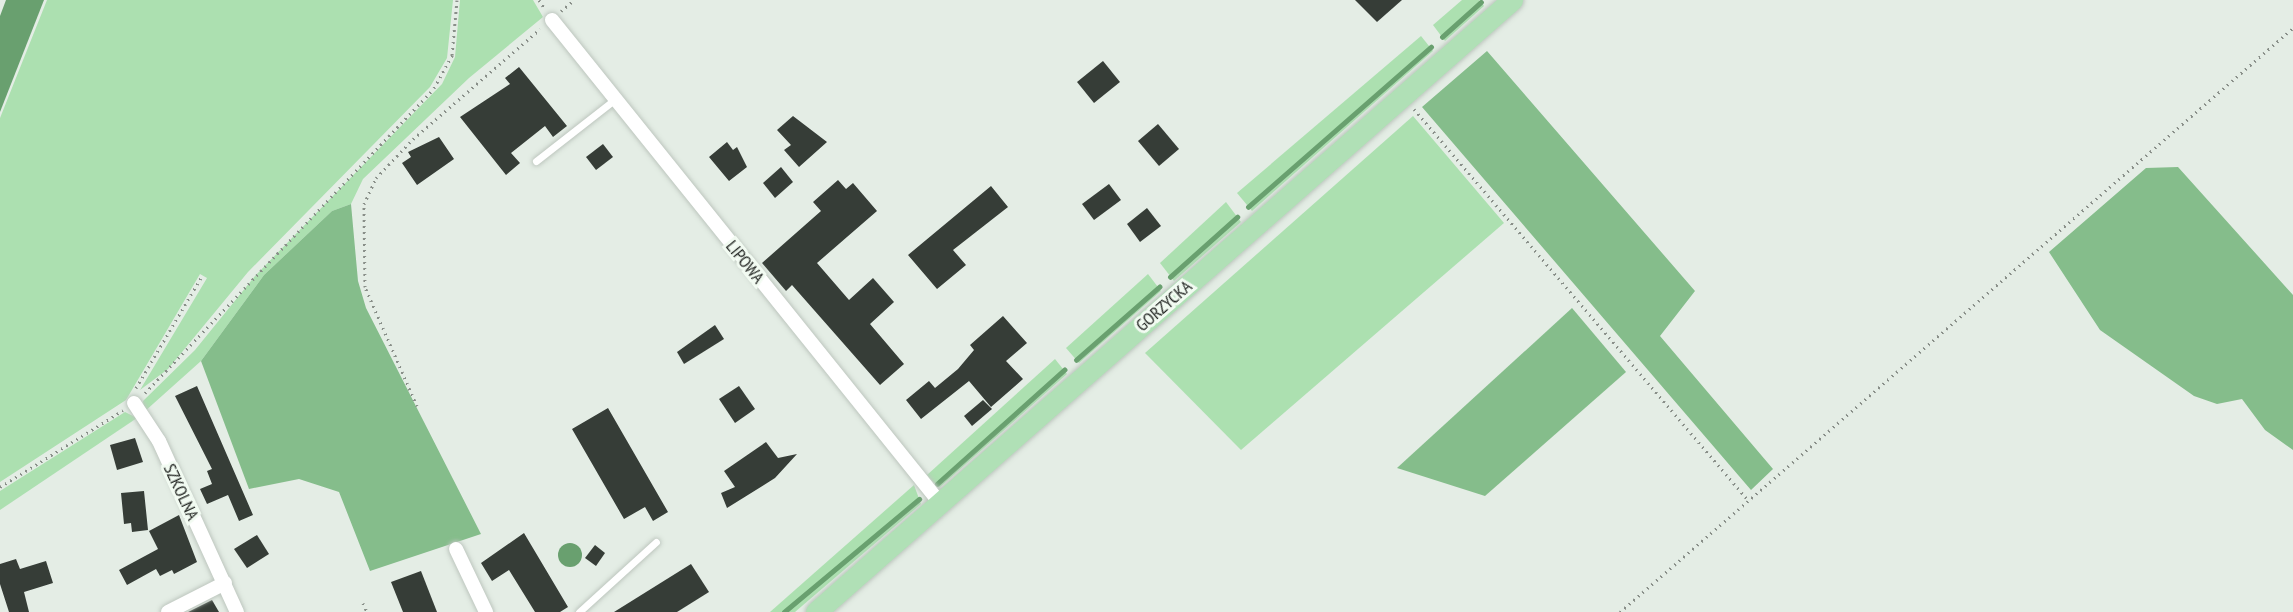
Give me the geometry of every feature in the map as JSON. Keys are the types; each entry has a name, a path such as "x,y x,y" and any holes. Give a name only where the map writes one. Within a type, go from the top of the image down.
{"main road":[{"name":"GORZYCKA","path":"816,612 1512,0"}],"street":[{"name":"LIPOWA","path":"552,20 940,503"},
{"name":"SZKOLNA","path":"134,403 159,441 237,612"},
{"path":"456,549 486,612"},
{"path":"168,612 225,583"}],"lane":[{"path":"537,161 614,100"},
{"path":"579,612 656,542"}],"path":[{"path":"0,487 134,403 434,88 452,55 457,0"},
{"path":"417,406 365,287 364,204 376,178 413,139 574,0"},
{"path":"1620,612 2293,28"},
{"path":"1402,96 1748,500"},
{"path":"134,403 133,394 202,276"},
{"path":"363,603 367,612"}],"shaded area":[{"path":"6,0 44,0 0,112 0,16"},
{"path":"47,0 453,0 447,58 430,87 248,272 168,369 140,390 207,278 200,274 126,400 0,482 0,118"},
{"path":"460,0 533,0 543,17 469,78 363,179 351,204 332,211 264,275 201,361 144,412 143,401 195,350 255,276 442,84 455,57"},
{"path":"1462,0 1479,0 1484,6 1445,41 1433,25"},
{"path":"1421,36 1433,51 1252,211 1237,193"},
{"path":"1487,51 1695,291 1660,336 1773,469 1751,490 1422,107"},
{"path":"1413,116 1504,223 1241,450 1145,353"},
{"path":"2178,167 2293,295 2293,450 2265,430 2242,399 2217,404 2194,396 2100,330 2049,252 2146,168"},
{"path":"1226,202 1241,222 1174,281 1160,263"},
{"path":"351,204 358,281 366,308 481,534 370,571 339,492 299,479 249,489 201,361 264,275 332,211"},
{"path":"1148,274 1161,291 1079,363 1066,348"},
{"path":"1572,308 1626,372 1485,496 1397,468"},
{"path":"1055,359 1067,374 939,488 927,475"},
{"path":"125,412 137,418 0,510 0,491"},
{"path":"914,485 921,504 795,612 770,612"},
{"path":"570,543 579,546 582,555 579,564 570,567 561,564 558,555 561,546"}],"building":[{"path":"1355,0 1402,0 1377,22"},
{"path":"1103,61 1120,82 1094,103 1077,82"},
{"path":"519,67 567,126 553,137 545,126 511,153 520,163 506,175 460,117 510,84 505,78"},
{"path":"793,116 827,142 799,167 784,150 791,145 777,130"},
{"path":"1158,124 1179,149 1159,166 1138,141"},
{"path":"439,137 454,159 417,185 402,163 411,157 408,152"},
{"path":"727,142 733,150 737,147 747,167 729,181 709,157"},
{"path":"603,144 613,157 596,170 586,157"},
{"path":"781,167 793,182 775,198 763,183"},
{"path":"838,180 846,189 853,183 877,211 817,263 849,300 873,278 894,302 870,324 904,364 880,385 792,285 786,291 762,263 821,211 813,202"},
{"path":"1109,184 1121,200 1094,220 1082,204"},
{"path":"991,186 1008,207 953,250 966,265 937,289 908,255"},
{"path":"1147,208 1161,226 1140,242 1127,224"},
{"path":"1003,316 1027,343 1006,361 1023,379 991,407 969,381 921,419 906,400 929,381 935,388 958,369 974,350 970,345"},
{"path":"715,325 724,339 684,364 677,352"},
{"path":"197,386 253,515 239,521 228,495 207,504 200,489 212,484 207,471 212,469 175,396"},
{"path":"739,386 755,409 735,423 719,399"},
{"path":"983,400 992,409 972,426 964,416"},
{"path":"608,408 668,512 653,521 645,507 624,519 572,429"},
{"path":"135,438 143,462 117,470 110,445"},
{"path":"766,442 778,458 797,454 775,478 727,508 721,493 735,487 724,471"},
{"path":"144,491 148,530 132,532 131,523 124,524 121,493"},
{"path":"179,515 197,562 174,574 172,570 160,576 156,569 127,585 119,570 158,549 149,531"},
{"path":"524,533 568,607 560,612 535,612 509,570 492,581 481,563"},
{"path":"257,535 269,554 247,568 234,549"},
{"path":"595,545 605,553 596,566 585,558"},
{"path":"16,559 20,569 46,561 53,583 24,592 29,612 9,612 0,584 0,564"},
{"path":"691,564 709,592 677,612 614,612"},
{"path":"421,571 437,612 403,612 391,582"},
{"path":"212,600 219,612 188,612"}],"waterway":[{"path":"1442,37 1481,2"},
{"path":"1248,207 1431,47"},
{"path":"1170,277 1237,217"},
{"path":"1076,360 1159,287"},
{"path":"937,484 1064,370"},
{"path":"784,612 919,499"}]}
